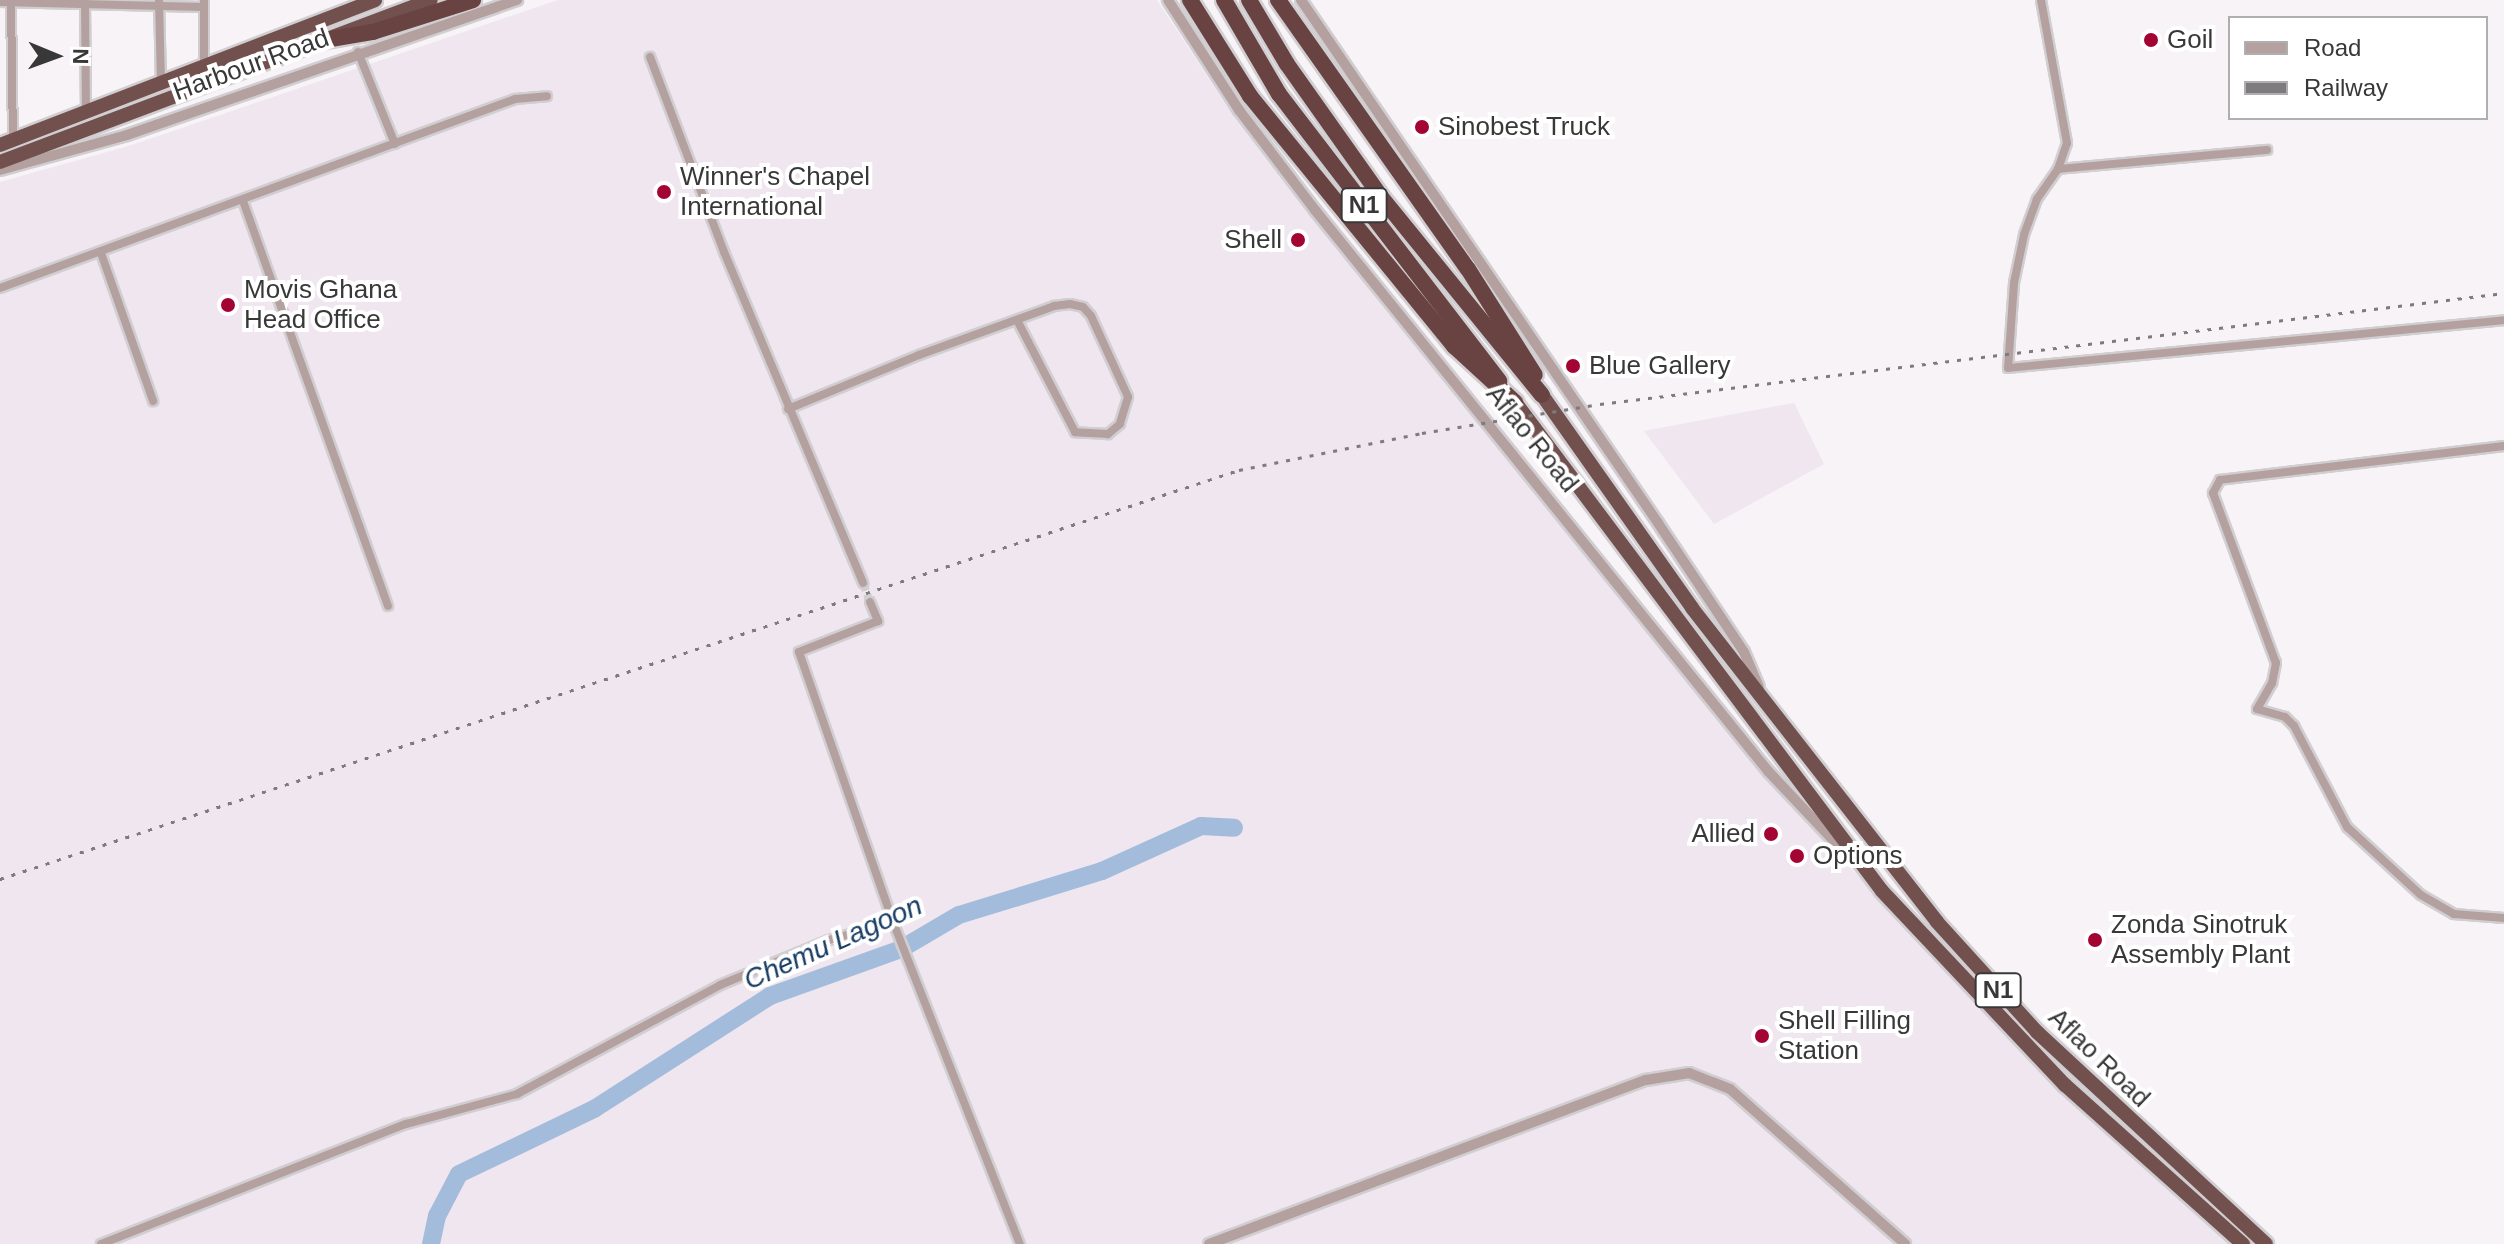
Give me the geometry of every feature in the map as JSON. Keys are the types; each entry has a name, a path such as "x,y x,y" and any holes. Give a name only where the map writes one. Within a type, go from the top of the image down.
{"highway":[{"name":"Harbour Road","path":"6,142 375,0"},
{"name":"Harbour Road","path":"0,162 430,0"},
{"path":"319,41 373,32 473,0"},
{"path":"1190,0 1250,96 1454,346 1515,402"},
{"name":"Aflao Road","path":"1224,0 1279,94 1882,891 2065,1085 2243,1244"},
{"name":"Aflao Road","path":"1249,0 1287,64 1381,197 1542,395 1766,704 1937,922 2018,1012 2177,1167 2266,1244"},
{"path":"1278,0 1468,269 1522,351 1542,395"}],"street":[{"name":"Harbour Road","path":"0,170 127,135 358,51 517,0"},
{"name":"Aflao Road","path":"1168,0 1239,110 1315,210 1768,771 1882,891"},
{"name":"Aflao Road","path":"1301,0 1437,193 1744,652 1766,704"},
{"path":"2041,0 2066,129 2058,169 2043,187 2024,235 2014,283 2008,368 2504,320"},
{"path":"6,142 11,1"},
{"path":"0,2 204,4 204,65"},
{"path":"85,2 86,111"},
{"path":"159,3 161,81"},
{"path":"358,51 395,144"},
{"path":"650,57 788,409 863,583"},
{"path":"0,288 515,99 547,96"},
{"path":"2058,169 2267,150"},
{"path":"243,201 388,606"},
{"path":"101,253 153,401"},
{"path":"788,409 1054,306 1083,307 1128,397 1120,424 1108,434 1075,432 1018,322"},
{"path":"2504,446 2220,480 2213,493 2276,663 2272,683 2257,709 2285,717 2294,726 2347,827 2421,895 2454,914 2504,918"},
{"path":"870,602 878,621 799,652 893,922 1020,1244"},
{"path":"101,1244 406,1124 517,1094 720,985 829,940 893,922"},
{"path":"1209,1244 1646,1080 1689,1073 1730,1089 1905,1244"}],"shaded area":[{"path":"558,0 1157,0 1226,105 1383,307 1822,838 2071,1099 2230,1244 0,1244 0,182 132,145"},
{"path":"1794,403 1824,464 1714,524 1644,431"}],"waterway":[{"name":"Chemu Lagoon","path":"431,1244 437,1216 459,1174 594,1109 770,996 901,949 959,915 1102,871 1201,826 1234,828"}],"tunnel":[{"path":"863,583 870,602"}],"railway":[{"path":"0,879 1239,470 1422,433 1600,404 2504,293"}],"place":[{"name":"Goil","path":"2151,40"},
{"name":"Sinobest Truck","path":"1422,127"},
{"name":"Winner's Chapel International","path":"664,192"},
{"name":"Shell","path":"1298,240"},
{"name":"Movis Ghana Head Office","path":"228,305"},
{"name":"Blue Gallery","path":"1573,366"},
{"name":"Allied","path":"1771,834"},
{"name":"Options","path":"1797,856"},
{"name":"Zonda Sinotruk Assembly Plant","path":"2095,940"},
{"name":"Shell Filling Station","path":"1762,1036"}]}
